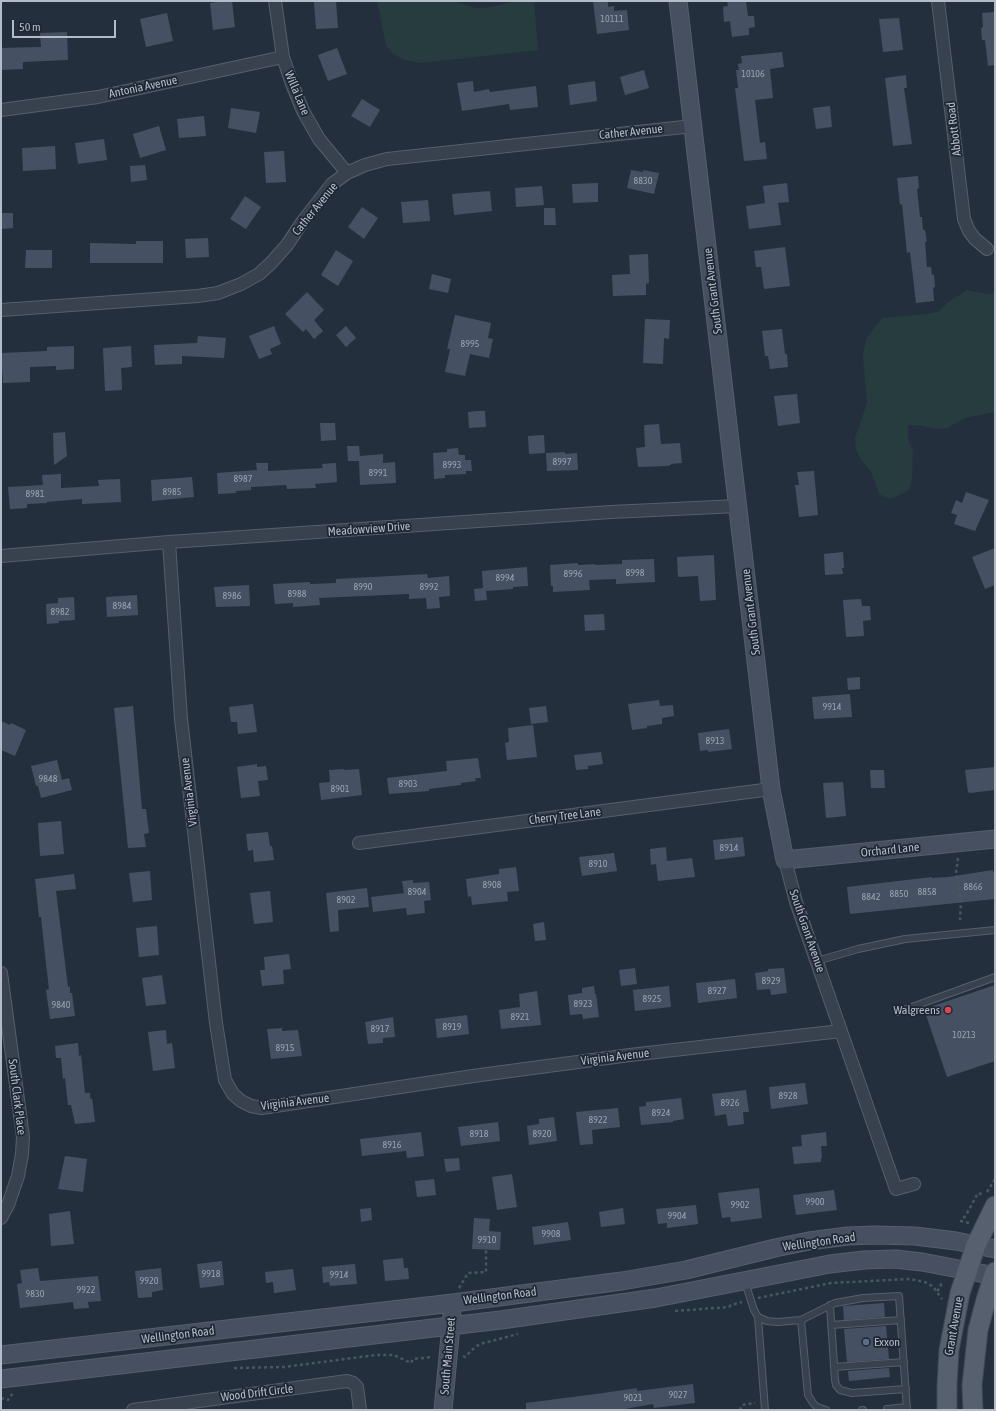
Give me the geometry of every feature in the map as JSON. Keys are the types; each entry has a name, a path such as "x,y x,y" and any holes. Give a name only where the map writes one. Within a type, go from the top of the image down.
{"main road":[{"name":"South Grant Avenue","path":"678,1 771,789 785,860"},
{"name":"Orchard Lane","path":"785,860 995,839"},
{"name":"Grant Avenue","path":"947,1410 949,1350 954,1322 967,1270 976,1245 995,1206"},
{"name":"Wellington Road","path":"1,1355 456,1295 622,1281 686,1270 809,1241 848,1236 915,1236 956,1241 995,1249"},
{"name":"Wellington Road","path":"1,1379 501,1320 640,1300 830,1264 864,1260 902,1260 922,1262 994,1274"},
{"name":"Grant Avenue","path":"973,1410 972,1385 978,1330 994,1274"},
{"name":"South Main Street","path":"443,1410 450,1326 456,1295"}],"street":[{"name":"Willa Lane","path":"275,1 283,57 303,111 319,140 346,173"},
{"name":"Abbott Road","path":"938,1 964,219 969,231 975,239 987,249"},
{"name":"Antonia Avenue","path":"1,110 98,97 283,57"},
{"name":"Cather Avenue","path":"1,310 198,296 218,293 241,284 258,274 271,263 287,245 332,184 346,173 365,165 387,159 693,126"},
{"name":"Meadowview Drive","path":"1,556 169,542 611,512 738,506"},
{"name":"Virginia Avenue","path":"169,542 181,719 216,1023 225,1080 232,1094 241,1101 251,1106 262,1108 465,1077 583,1061 841,1031"},
{"name":"Cherry Tree Lane","path":"359,843 771,789"},
{"name":"South Grant Avenue","path":"785,860 796,902 896,1189 914,1184"},
{"name":"South Clark Place","path":"1,973 23,1137 18,1176 8,1205 1,1218"},
{"name":"Wood Drift Circle","path":"133,1410 347,1381 353,1383 356,1387 360,1410"}],"lane":[{"path":"817,961 852,950 905,939 995,930"},
{"path":"898,1012 995,977"},
{"path":"744,1281 758,1317 765,1410"},
{"path":"758,1317 767,1321 778,1322 801,1320 835,1303 851,1300 899,1296 907,1409 886,1409"},
{"path":"830,1306 836,1385 840,1390 852,1394 906,1389"},
{"path":"801,1320 808,1396 817,1407 826,1410"},
{"path":"831,1325 901,1320"},
{"path":"834,1367 904,1362"}],"path":[{"path":"958,858 956,873 961,902 960,920"},
{"path":"963,1222 961,1221 978,1193 983,1196 995,1178"},
{"path":"456,1295 468,1273 486,1272 486,1249"},
{"path":"764,1297 813,1286 869,1281 914,1280 928,1283 937,1291 940,1288"},
{"path":"226,1368 284,1367 376,1355 394,1355 411,1363 413,1359"},
{"path":"1,1398 8,1400 10,1395 16,1392"},
{"path":"740,1410 741,1406 744,1404 764,1402"}],"green space":[{"path":"377,1 452,1 476,8 492,7 516,1 534,1 538,50 420,63 404,60 392,53 386,45"},
{"path":"967,290 989,294 995,292 995,412 964,418 948,428 938,429 908,425 908,439 913,451 910,488 902,494 889,499 879,494 871,472 860,458 856,449 855,438 867,403 863,355 866,339 883,318 938,312 947,303"}],"building":[{"path":"232,1 235,27 213,30 210,3"},
{"path":"336,1 338,28 316,29 314,2"},
{"path":"593,1 608,1 608,7 614,6 614,11 627,10 629,30 597,34"},
{"path":"727,1 746,1 748,16 754,16 755,27 749,28 749,35 732,37 730,21 724,22 723,7 728,6"},
{"path":"995,12 995,65 988,66 985,40 982,40 982,13"},
{"path":"167,13 173,41 146,47 140,19"},
{"path":"899,18 903,50 883,52 879,19"},
{"path":"67,32 68,60 23,62 23,69 1,70 1,48 41,47 40,33"},
{"path":"337,48 347,74 328,81 318,55"},
{"path":"782,52 784,67 770,69 773,98 755,100 760,143 765,142 767,159 744,161 735,88 738,88 736,70 739,70 738,64 742,63 741,56"},
{"path":"644,70 649,88 625,95 620,77"},
{"path":"906,75 907,88 904,88 912,144 893,146 885,78"},
{"path":"473,81 474,92 489,89 490,92 536,86 538,107 510,110 509,104 462,111 457,83"},
{"path":"595,81 597,101 570,105 568,85"},
{"path":"362,99 380,110 370,127 351,116"},
{"path":"830,106 832,127 816,129 813,108"},
{"path":"231,108 260,112 256,133 228,128"},
{"path":"204,116 206,136 179,138 177,119"},
{"path":"159,126 166,150 140,158 133,134"},
{"path":"104,139 107,160 78,164 75,143"},
{"path":"55,146 56,169 23,171 22,148"},
{"path":"284,151 286,182 266,183 264,152"},
{"path":"145,165 147,180 131,182 130,166"},
{"path":"631,170 643,172 643,170 659,173 654,194 627,188"},
{"path":"918,176 919,188 917,189 920,217 922,217 923,230 925,230 927,242 925,242 927,267 931,267 932,275 934,275 935,287 933,288 934,301 916,303 910,252 907,253 902,204 900,205 897,178"},
{"path":"598,183 598,202 573,203 572,184"},
{"path":"787,183 789,202 778,203 781,225 749,229 746,206 765,203 763,186"},
{"path":"542,186 544,205 516,207 515,188"},
{"path":"490,191 492,211 454,215 452,194"},
{"path":"245,196 261,207 246,229 230,219"},
{"path":"428,200 430,221 403,223 401,202"},
{"path":"362,207 378,218 364,239 348,227"},
{"path":"544,208 555,208 556,225 544,225"},
{"path":"2,213 13,213 13,228 2,229"},
{"path":"208,238 209,257 186,258 185,239"},
{"path":"136,241 163,241 163,263 90,263 90,243 136,244"},
{"path":"785,247 790,286 764,289 761,267 756,267 754,251"},
{"path":"26,250 52,250 52,268 25,268"},
{"path":"336,250 353,261 338,286 321,275"},
{"path":"648,254 649,283 646,284 646,295 613,296 612,275 630,274 629,255"},
{"path":"432,274 451,279 448,293 429,289"},
{"path":"307,292 324,310 314,320 323,331 314,339 306,329 303,332 285,314"},
{"path":"455,315 491,323 488,338 493,339 489,358 470,354 465,376 445,372 450,349 447,349"},
{"path":"645,319 670,320 669,339 664,338 663,364 643,363"},
{"path":"274,326 281,344 270,349 272,354 259,359 249,336"},
{"path":"346,326 356,338 346,347 336,335"},
{"path":"782,329 788,367 770,369 768,356 765,356 762,331"},
{"path":"198,336 226,338 224,358 182,356 182,364 155,365 154,345 197,343"},
{"path":"74,346 74,369 56,370 56,366 30,367 30,382 3,383 1,353 47,351 47,347"},
{"path":"131,346 132,367 121,368 122,390 105,391 103,348"},
{"path":"797,394 800,423 778,426 774,396"},
{"path":"485,411 486,427 469,428 468,412"},
{"path":"320,423 335,423 336,440 321,441"},
{"path":"659,424 661,444 680,443 682,463 667,466 638,467 636,448 645,447 644,425"},
{"path":"65,432 67,456 54,465 53,433"},
{"path":"544,435 545,453 529,454 528,436"},
{"path":"347,446 359,446 360,456 383,454 383,463 395,462 396,483 360,485 359,461 348,461"},
{"path":"458,448 459,455 465,455 465,460 471,460 472,471 466,471 466,474 445,475 445,478 434,479 433,453 447,452 447,449"},
{"path":"565,452 565,454 577,453 578,470 547,471 546,453"},
{"path":"256,463 268,463 268,471 323,468 322,464 336,463 337,482 315,484 316,488 287,489 286,485 251,487 251,490 218,494 217,473 257,470"},
{"path":"814,471 818,515 799,517 795,485 799,485 797,472"},
{"path":"61,474 61,488 99,486 98,480 120,479 121,502 82,504 82,499 27,504 27,508 10,509 8,487 43,485 42,475"},
{"path":"192,477 194,497 152,501 151,480"},
{"path":"966,492 989,500 975,531 954,524 957,515 951,513 956,500 962,503"},
{"path":"995,548 995,585 985,589 972,557"},
{"path":"843,552 843,574 825,575 824,554"},
{"path":"714,555 716,600 700,601 698,576 678,577 677,557"},
{"path":"654,559 655,582 616,584 616,579 589,580 590,590 553,592 553,586 551,586 550,565 578,563 578,565 622,564 622,560"},
{"path":"527,567 528,586 513,587 513,589 486,591 487,600 475,601 474,589 483,588 482,571"},
{"path":"427,574 428,578 449,576 450,596 439,597 440,608 427,609 426,598 409,599 409,594 319,598 320,605 293,607 293,603 275,604 273,584 310,582 310,584 336,583 336,579"},
{"path":"249,585 250,606 216,607 214,587"},
{"path":"137,595 138,615 107,617 106,597"},
{"path":"74,597 75,620 59,621 59,623 47,624 46,604 58,603 58,598"},
{"path":"861,599 862,606 870,606 871,620 863,621 864,636 846,637 843,600"},
{"path":"604,614 605,630 585,631 584,615"},
{"path":"860,677 860,689 848,690 847,678"},
{"path":"850,694 852,717 814,719 812,697"},
{"path":"659,700 660,706 673,705 674,716 662,718 662,724 632,730 628,704"},
{"path":"253,704 257,732 238,734 237,722 231,722 229,707"},
{"path":"133,706 142,809 146,809 149,833 144,834 146,847 128,848 114,708"},
{"path":"546,706 548,722 531,724 529,708"},
{"path":"1,721 10,725 11,723 26,730 15,756 1,750"},
{"path":"533,725 537,757 507,760 505,743 509,742 508,728"},
{"path":"729,729 732,749 708,752 708,750 700,751 698,733"},
{"path":"601,752 603,764 588,766 588,769 576,770 574,755"},
{"path":"478,758 481,778 475,778 476,781 461,783 461,785 429,789 429,791 389,794 387,778 447,771 446,761"},
{"path":"57,760 62,780 69,778 72,790 41,798 31,766"},
{"path":"257,764 257,767 266,766 268,780 258,781 260,796 241,798 237,767"},
{"path":"995,767 995,790 968,792 965,770"},
{"path":"359,769 362,795 321,800 319,783 330,782 329,770"},
{"path":"870,770 884,770 885,788 871,788"},
{"path":"843,782 846,816 826,818 823,783"},
{"path":"61,821 64,854 40,856 38,823"},
{"path":"268,832 274,860 254,862 253,850 248,851 246,834"},
{"path":"743,837 745,856 715,860 713,840"},
{"path":"666,847 667,861 692,858 695,877 658,881 656,864 651,865 650,849"},
{"path":"614,853 617,871 582,876 579,857"},
{"path":"516,867 519,891 507,892 508,901 472,905 471,896 468,897 466,879 499,874 499,869"},
{"path":"993,870 993,872 995,872 995,899 850,914 847,887 932,877 948,877"},
{"path":"150,871 152,900 133,902 129,873"},
{"path":"74,874 76,889 56,891 68,987 70,987 70,993 72,993 75,1016 50,1019 46,990 49,989 35,879"},
{"path":"413,880 413,883 429,882 431,900 424,901 425,913 407,915 406,908 373,912 371,897 404,893 402,881"},
{"path":"367,888 369,907 338,910 339,931 330,932 326,893"},
{"path":"270,891 273,922 254,924 250,893"},
{"path":"544,922 546,940 535,941 533,924"},
{"path":"157,926 159,955 139,957 136,928"},
{"path":"289,954 291,969 283,970 284,984 262,986 260,970 265,970 264,957"},
{"path":"635,968 637,984 621,986 619,970"},
{"path":"784,968 787,993 771,995 770,989 757,990 755,973 768,971 768,969"},
{"path":"162,975 166,1004 146,1006 142,978"},
{"path":"735,979 737,998 698,1003 696,983"},
{"name":"Walgreens","path":"995,985 995,1061 947,1077 924,1009"},
{"path":"594,986 599,1017 583,1019 582,1014 570,1015 568,995 582,993 582,988"},
{"path":"669,986 671,1007 635,1011 633,990"},
{"path":"537,991 541,1025 501,1029 499,1010 520,1007 519,994"},
{"path":"467,1015 469,1034 437,1038 435,1019"},
{"path":"393,1017 395,1037 383,1038 383,1043 368,1044 365,1022"},
{"path":"282,1028 282,1031 298,1030 302,1056 271,1059 267,1029"},
{"path":"166,1030 167,1044 172,1043 175,1068 153,1071 148,1032"},
{"path":"78,1043 79,1056 81,1055 85,1093 90,1093 90,1099 92,1098 95,1122 75,1124 71,1105 68,1105 61,1058 56,1058 55,1046"},
{"path":"805,1083 808,1104 771,1109 769,1087"},
{"path":"746,1090 749,1112 743,1112 744,1124 728,1126 726,1114 715,1116 712,1094"},
{"path":"681,1098 684,1119 673,1122 641,1125 639,1107 646,1106 646,1102"},
{"path":"618,1108 620,1127 592,1130 593,1144 580,1145 576,1112"},
{"path":"554,1117 557,1141 529,1145 527,1126 539,1124 539,1119"},
{"path":"498,1122 500,1141 461,1146 458,1127"},
{"path":"421,1132 424,1156 407,1158 406,1151 362,1156 360,1139"},
{"path":"826,1132 827,1146 821,1146 821,1162 794,1164 792,1147 802,1146 801,1135"},
{"path":"65,1156 87,1159 83,1192 58,1189"},
{"path":"459,1158 460,1170 446,1172 444,1159"},
{"path":"512,1174 517,1207 497,1210 492,1177"},
{"path":"434,1179 436,1195 417,1197 415,1181"},
{"path":"759,1188 762,1218 731,1222 730,1217 722,1218 718,1193"},
{"path":"834,1190 837,1210 796,1215 793,1195"},
{"path":"696,1205 698,1224 667,1228 667,1223 658,1224 656,1209"},
{"path":"371,1208 372,1220 361,1222 360,1209"},
{"path":"623,1208 625,1224 601,1227 599,1212"},
{"path":"70,1211 74,1244 51,1246 49,1214"},
{"path":"474,1218 490,1219 489,1231 501,1232 500,1250 472,1249"},
{"path":"568,1222 571,1240 534,1245 532,1227"},
{"path":"403,1258 404,1268 408,1268 409,1279 385,1281 383,1260"},
{"path":"222,1261 224,1285 200,1288 197,1264"},
{"path":"355,1264 357,1284 330,1286 329,1282 323,1283 322,1267"},
{"path":"38,1268 40,1281 98,1276 101,1301 88,1302 89,1308 74,1309 73,1302 20,1308 17,1284 22,1283 20,1270"},
{"path":"161,1268 163,1290 152,1292 152,1297 138,1298 135,1271"},
{"path":"293,1269 296,1290 274,1293 273,1282 266,1283 265,1272"},
{"path":"884,1303 885,1317 844,1320 843,1306"},
{"path":"886,1326 889,1359 847,1362 844,1329"},
{"path":"889,1368 890,1377 849,1381 848,1371"},
{"path":"693,1384 695,1403 654,1408 653,1404 619,1410 526,1410 526,1403 637,1388 637,1391"}],"place":[{"name":"Walgreens","path":"948,1010"},
{"name":"Exxon","path":"866,1342"}]}
